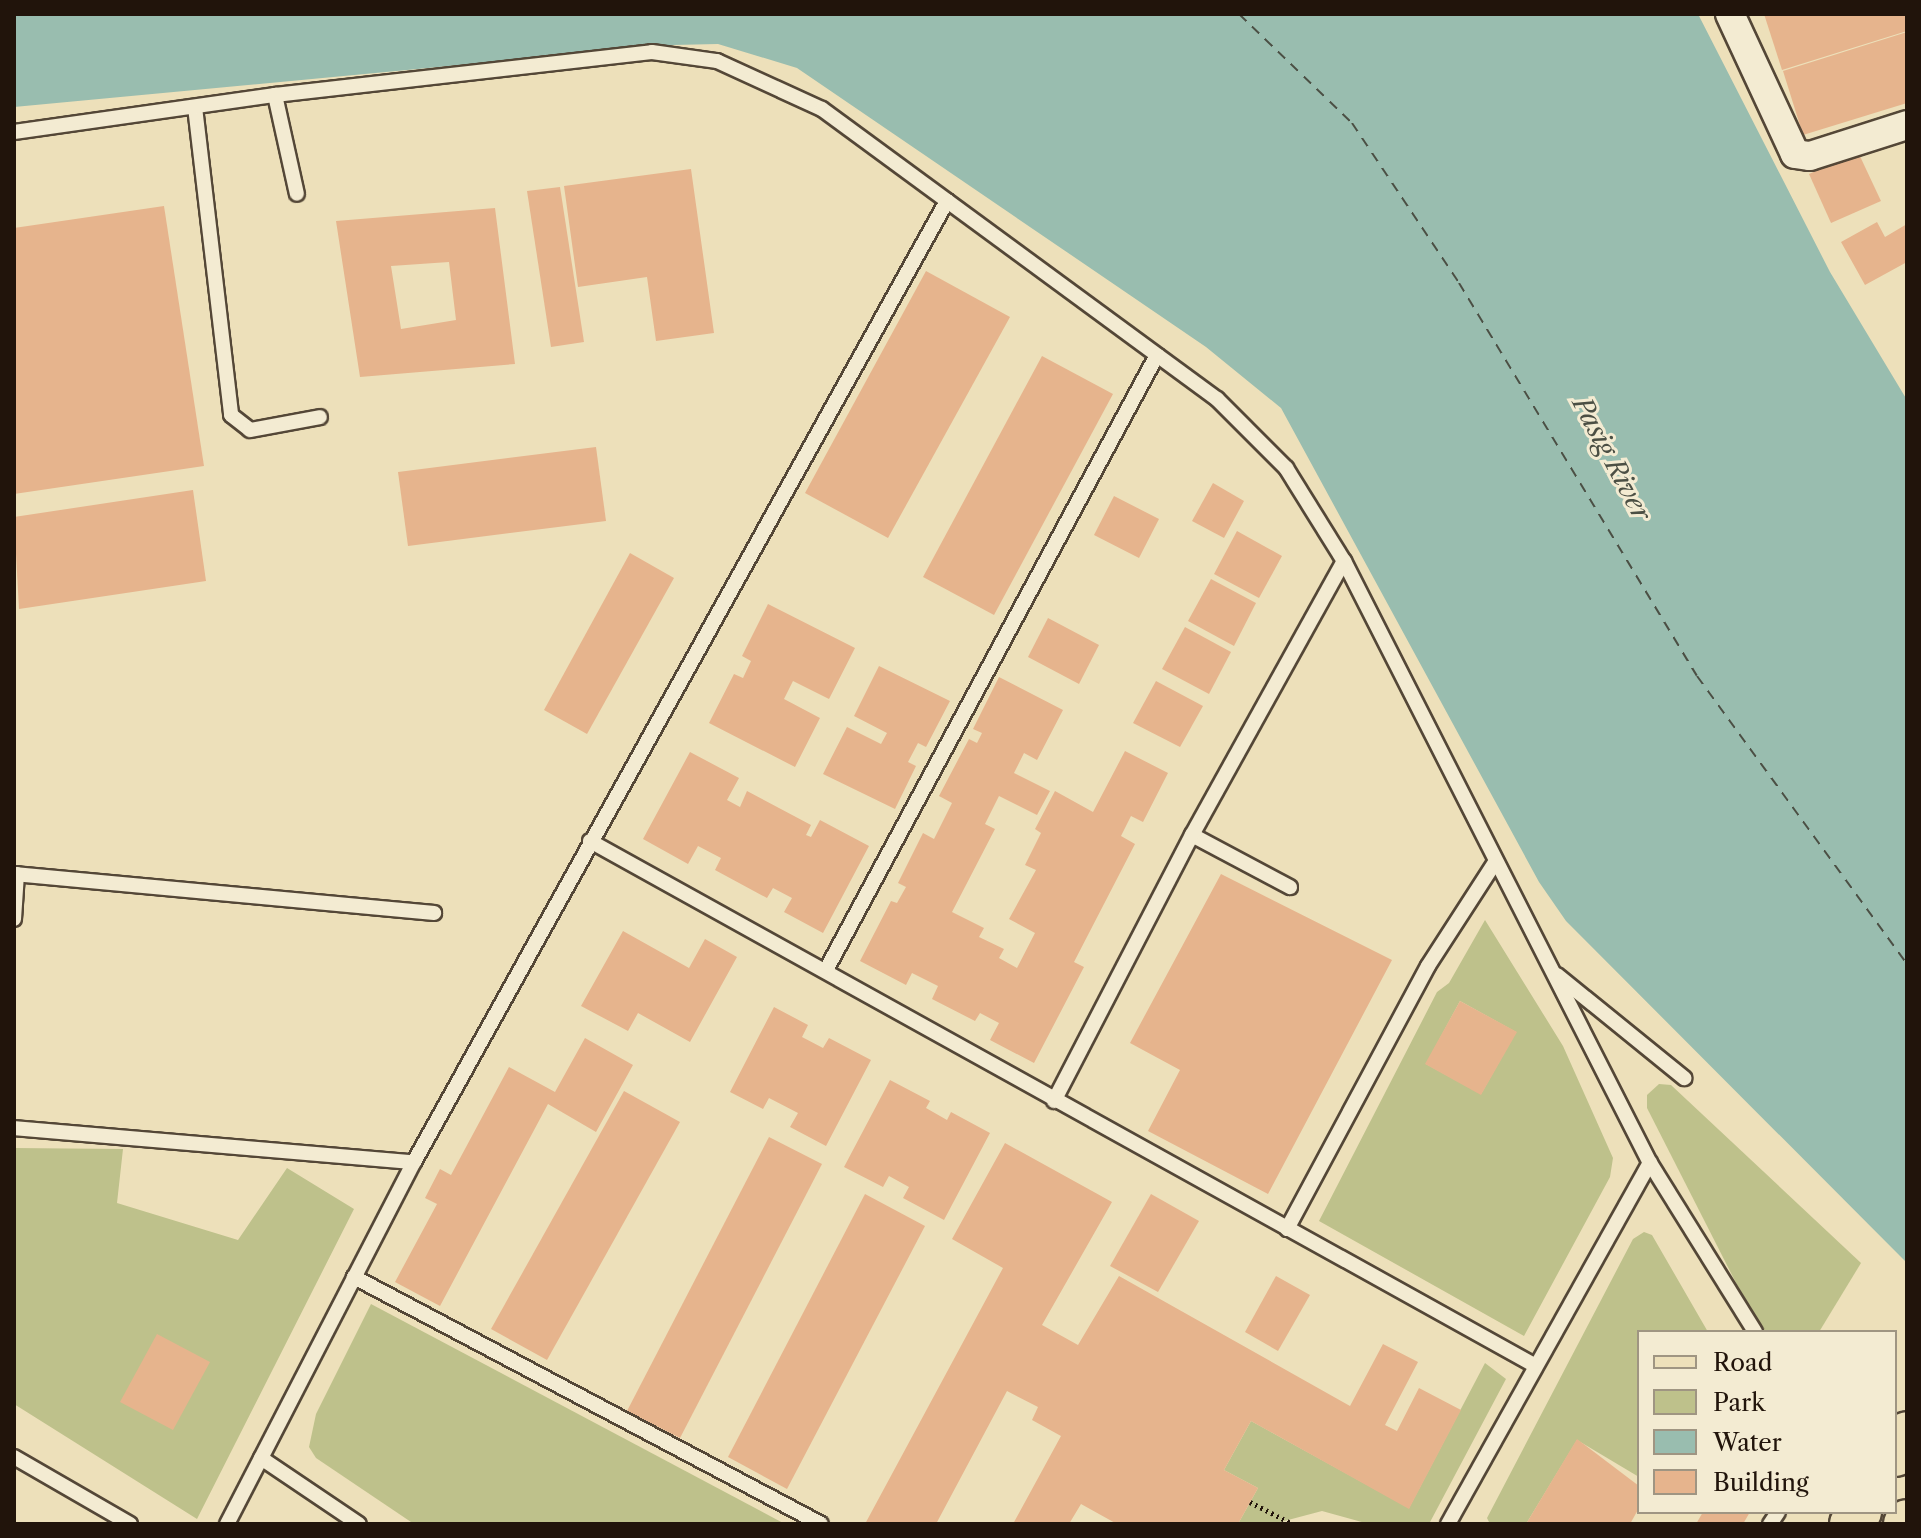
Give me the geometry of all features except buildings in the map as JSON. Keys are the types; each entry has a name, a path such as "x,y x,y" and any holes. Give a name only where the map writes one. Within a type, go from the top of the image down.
{"street":[{"path":"1730,14 1795,154 1810,156 1907,125"}],"lane":[{"path":"14,132 275,95 652,52 717,61 822,109 1217,399 1286,468 1344,561 1494,864 1650,1163 1754,1330"},
{"path":"275,95 297,194"},
{"path":"195,107 231,415 250,430 320,417"},
{"path":"227,1524 414,1162 947,201"},
{"path":"826,970 1157,355"},
{"path":"1054,1101 1192,835 1344,561"},
{"path":"1192,835 1290,887"},
{"path":"590,841 1534,1365"},
{"path":"1287,1229 1428,966 1494,864"},
{"path":"14,919 15,874 434,913"},
{"path":"1551,970 1684,1078"},
{"path":"14,1128 414,1162"},
{"path":"1448,1524 1534,1365 1650,1163"},
{"path":"354,1277 821,1524"},
{"path":"14,1457 130,1524"},
{"path":"261,1458 359,1524"}],"path":[{"path":"1250,1502 1293,1524"}],"green space":[{"path":"1485,920 1563,1046 1613,1158 1610,1177 1524,1336 1319,1221 1437,992 1449,983","holes":["1460,1001 1516,1032 1481,1094 1426,1064"]},
{"path":"1659,1084 1671,1085 1861,1263 1820,1330 1760,1330 1647,1108 1647,1095"},
{"path":"14,1148 123,1149 117,1203 238,1240 287,1168 354,1209 197,1519 14,1404"},
{"path":"1644,1232 1652,1235 1707,1330 1637,1330 1637,1476 1577,1440 1526,1524 1490,1524 1487,1518 1633,1239"},
{"path":"371,1304 785,1524 414,1524 316,1458 309,1447 316,1414"},
{"path":"1485,1363 1506,1379 1429,1524 1369,1524 1322,1511 1273,1524 1238,1524 1258,1488 1224,1470 1251,1421 1409,1508"}],"water":[{"name":"Pasig River","path":"14,14 1698,14 1830,272 1907,400 1907,1263 1566,921 1539,882 1281,408 1206,347 797,68 718,44 673,45 14,107"}],"ferry route":[{"path":"1239,14 1352,123 1459,283 1697,676 1907,964"}]}
